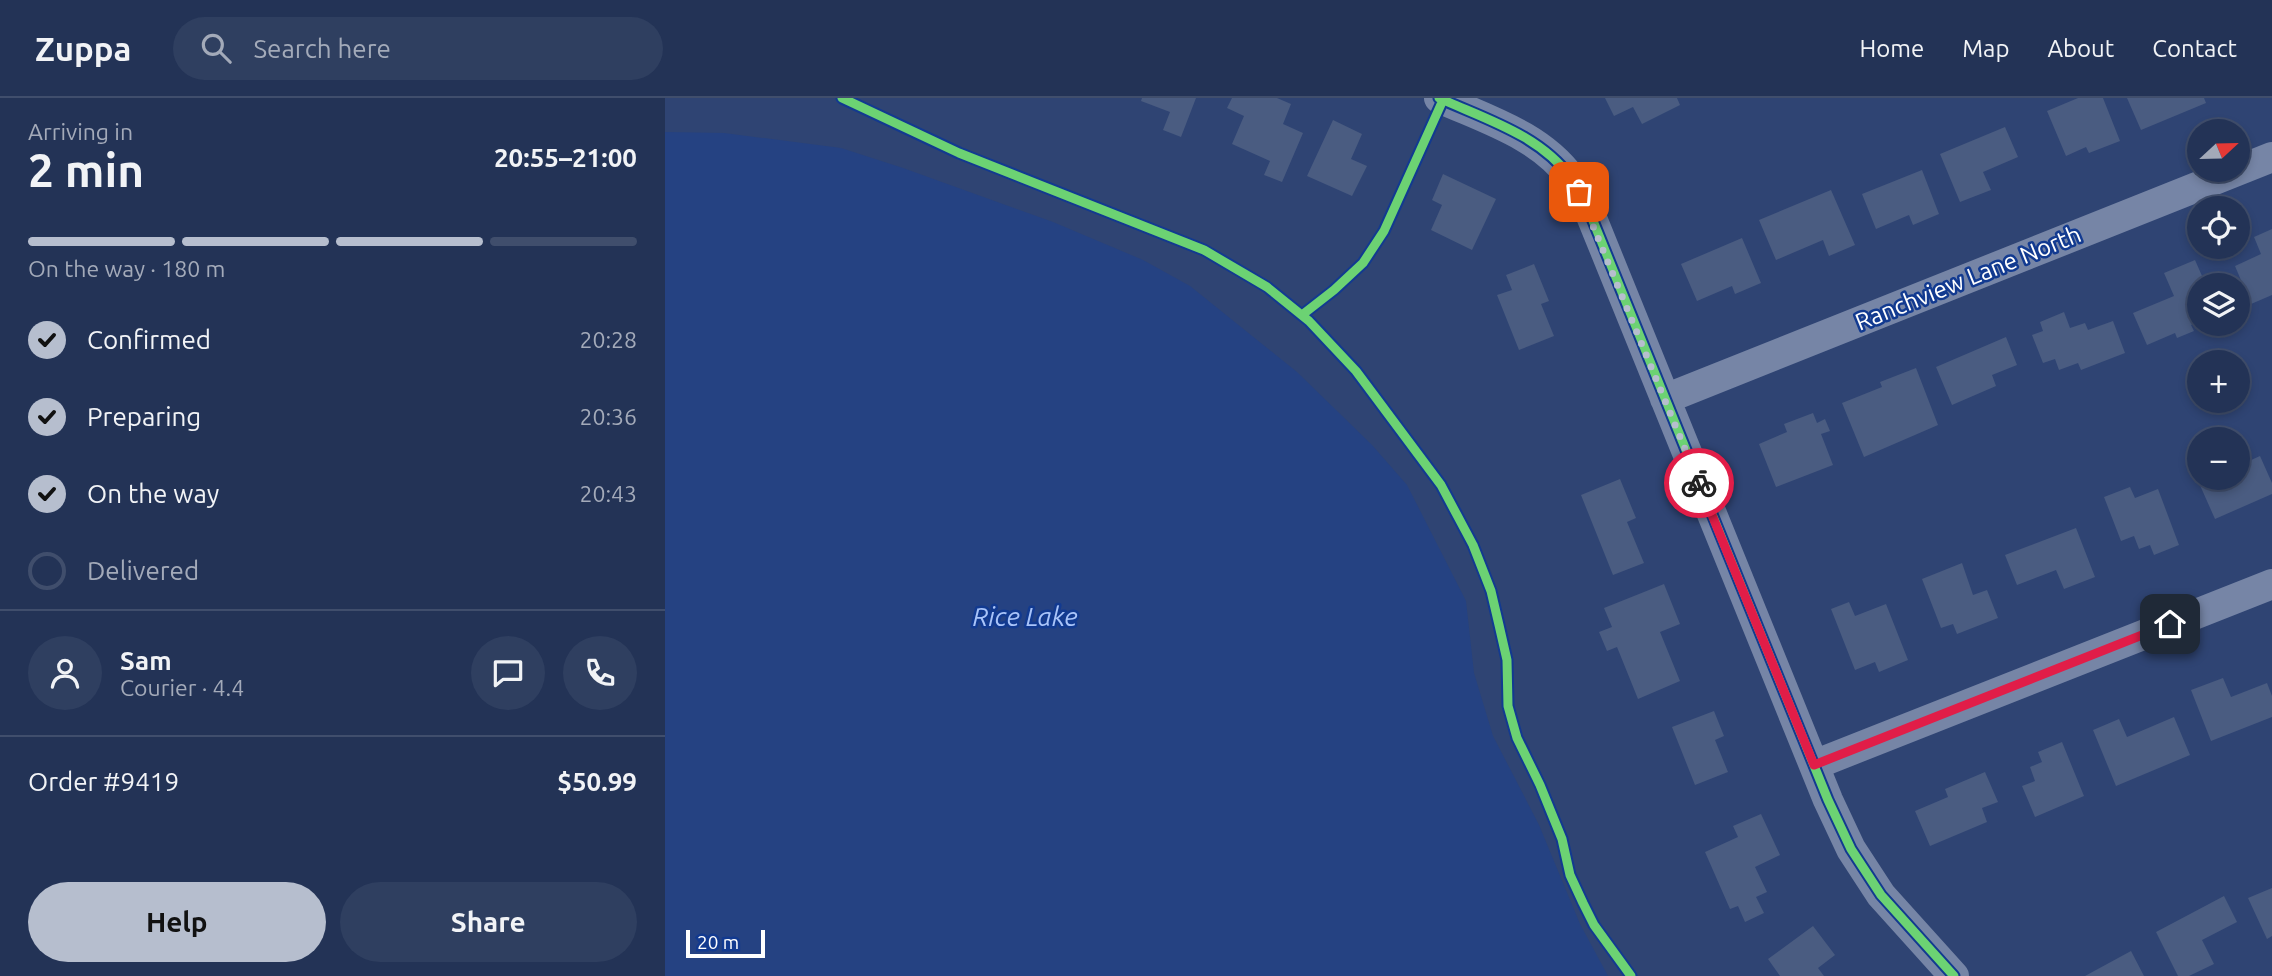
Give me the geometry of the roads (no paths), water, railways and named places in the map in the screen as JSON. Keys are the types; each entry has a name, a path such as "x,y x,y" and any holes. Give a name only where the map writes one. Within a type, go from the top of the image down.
{"street":[{"path":"1439,98 1493,108 1551,155 1572,178 1587,206 1814,765 1851,849 1881,895 1954,976"},
{"name":"Ranchview Lane North","path":"1665,399 2272,157"},
{"path":"1814,765 2272,584"}],"water":[{"name":"Rice Lake","path":"665,132 724,133 841,148 1053,222 1143,260 1190,286 1297,372 1372,445 1407,485 1466,601 1474,673 1493,736 1539,825 1580,924 1608,976 665,976"}]}
